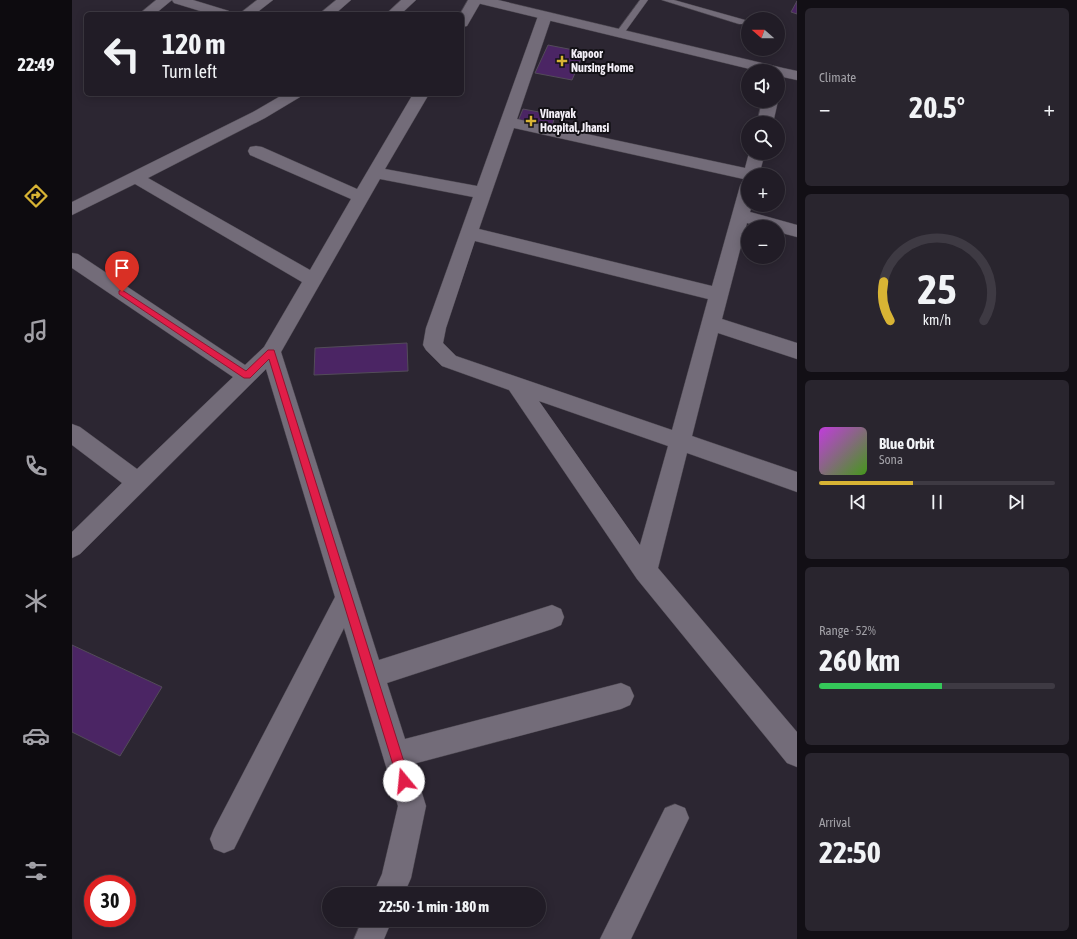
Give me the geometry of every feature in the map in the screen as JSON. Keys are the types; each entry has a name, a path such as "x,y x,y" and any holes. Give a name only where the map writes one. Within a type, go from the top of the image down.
{"street":[{"path":"149,12 165,0"},
{"path":"178,0 217,12"},
{"path":"249,12 266,0"},
{"path":"329,12 344,0"},
{"path":"394,12 409,0"},
{"path":"464,21 476,0"},
{"path":"482,0 748,64"},
{"path":"545,16 436,328 433,346 449,361 797,482"},
{"path":"785,73 797,76"},
{"path":"72,209 260,115 292,96"},
{"path":"72,547 271,352 421,96"},
{"path":"508,122 741,173"},
{"path":"256,151 362,197"},
{"path":"376,173 483,193"},
{"path":"136,178 313,280"},
{"path":"646,571 741,211"},
{"path":"740,215 797,230"},
{"path":"469,233 719,295"},
{"path":"72,259 247,376"},
{"path":"711,323 797,352"},
{"path":"271,352 412,806 396,878 392,887"},
{"path":"516,384 646,571 797,753"},
{"path":"72,434 138,482"},
{"path":"224,839 347,598"},
{"path":"371,675 552,617"},
{"path":"396,755 621,696"},
{"path":"615,939 675,818"},
{"path":"369,939 374,927"}],"lane":[{"path":"619,34 644,0"},
{"path":"666,0 741,22"}],"building":[{"path":"797,1 797,14 791,12"},
{"path":"548,45 584,52 572,80 535,73"},
{"path":"523,109 555,115 552,127 518,121"},
{"path":"407,343 408,371 314,375 315,348"},
{"path":"72,645 162,687 120,756 72,732"}],"place":[{"name":"Kapoor Nursing Home","path":"562,61"},
{"name":"Vinayak Hospital, Jhansi","path":"531,121"}],"route":[{"path":"122,292 247,376 271,352 404,781"}]}
